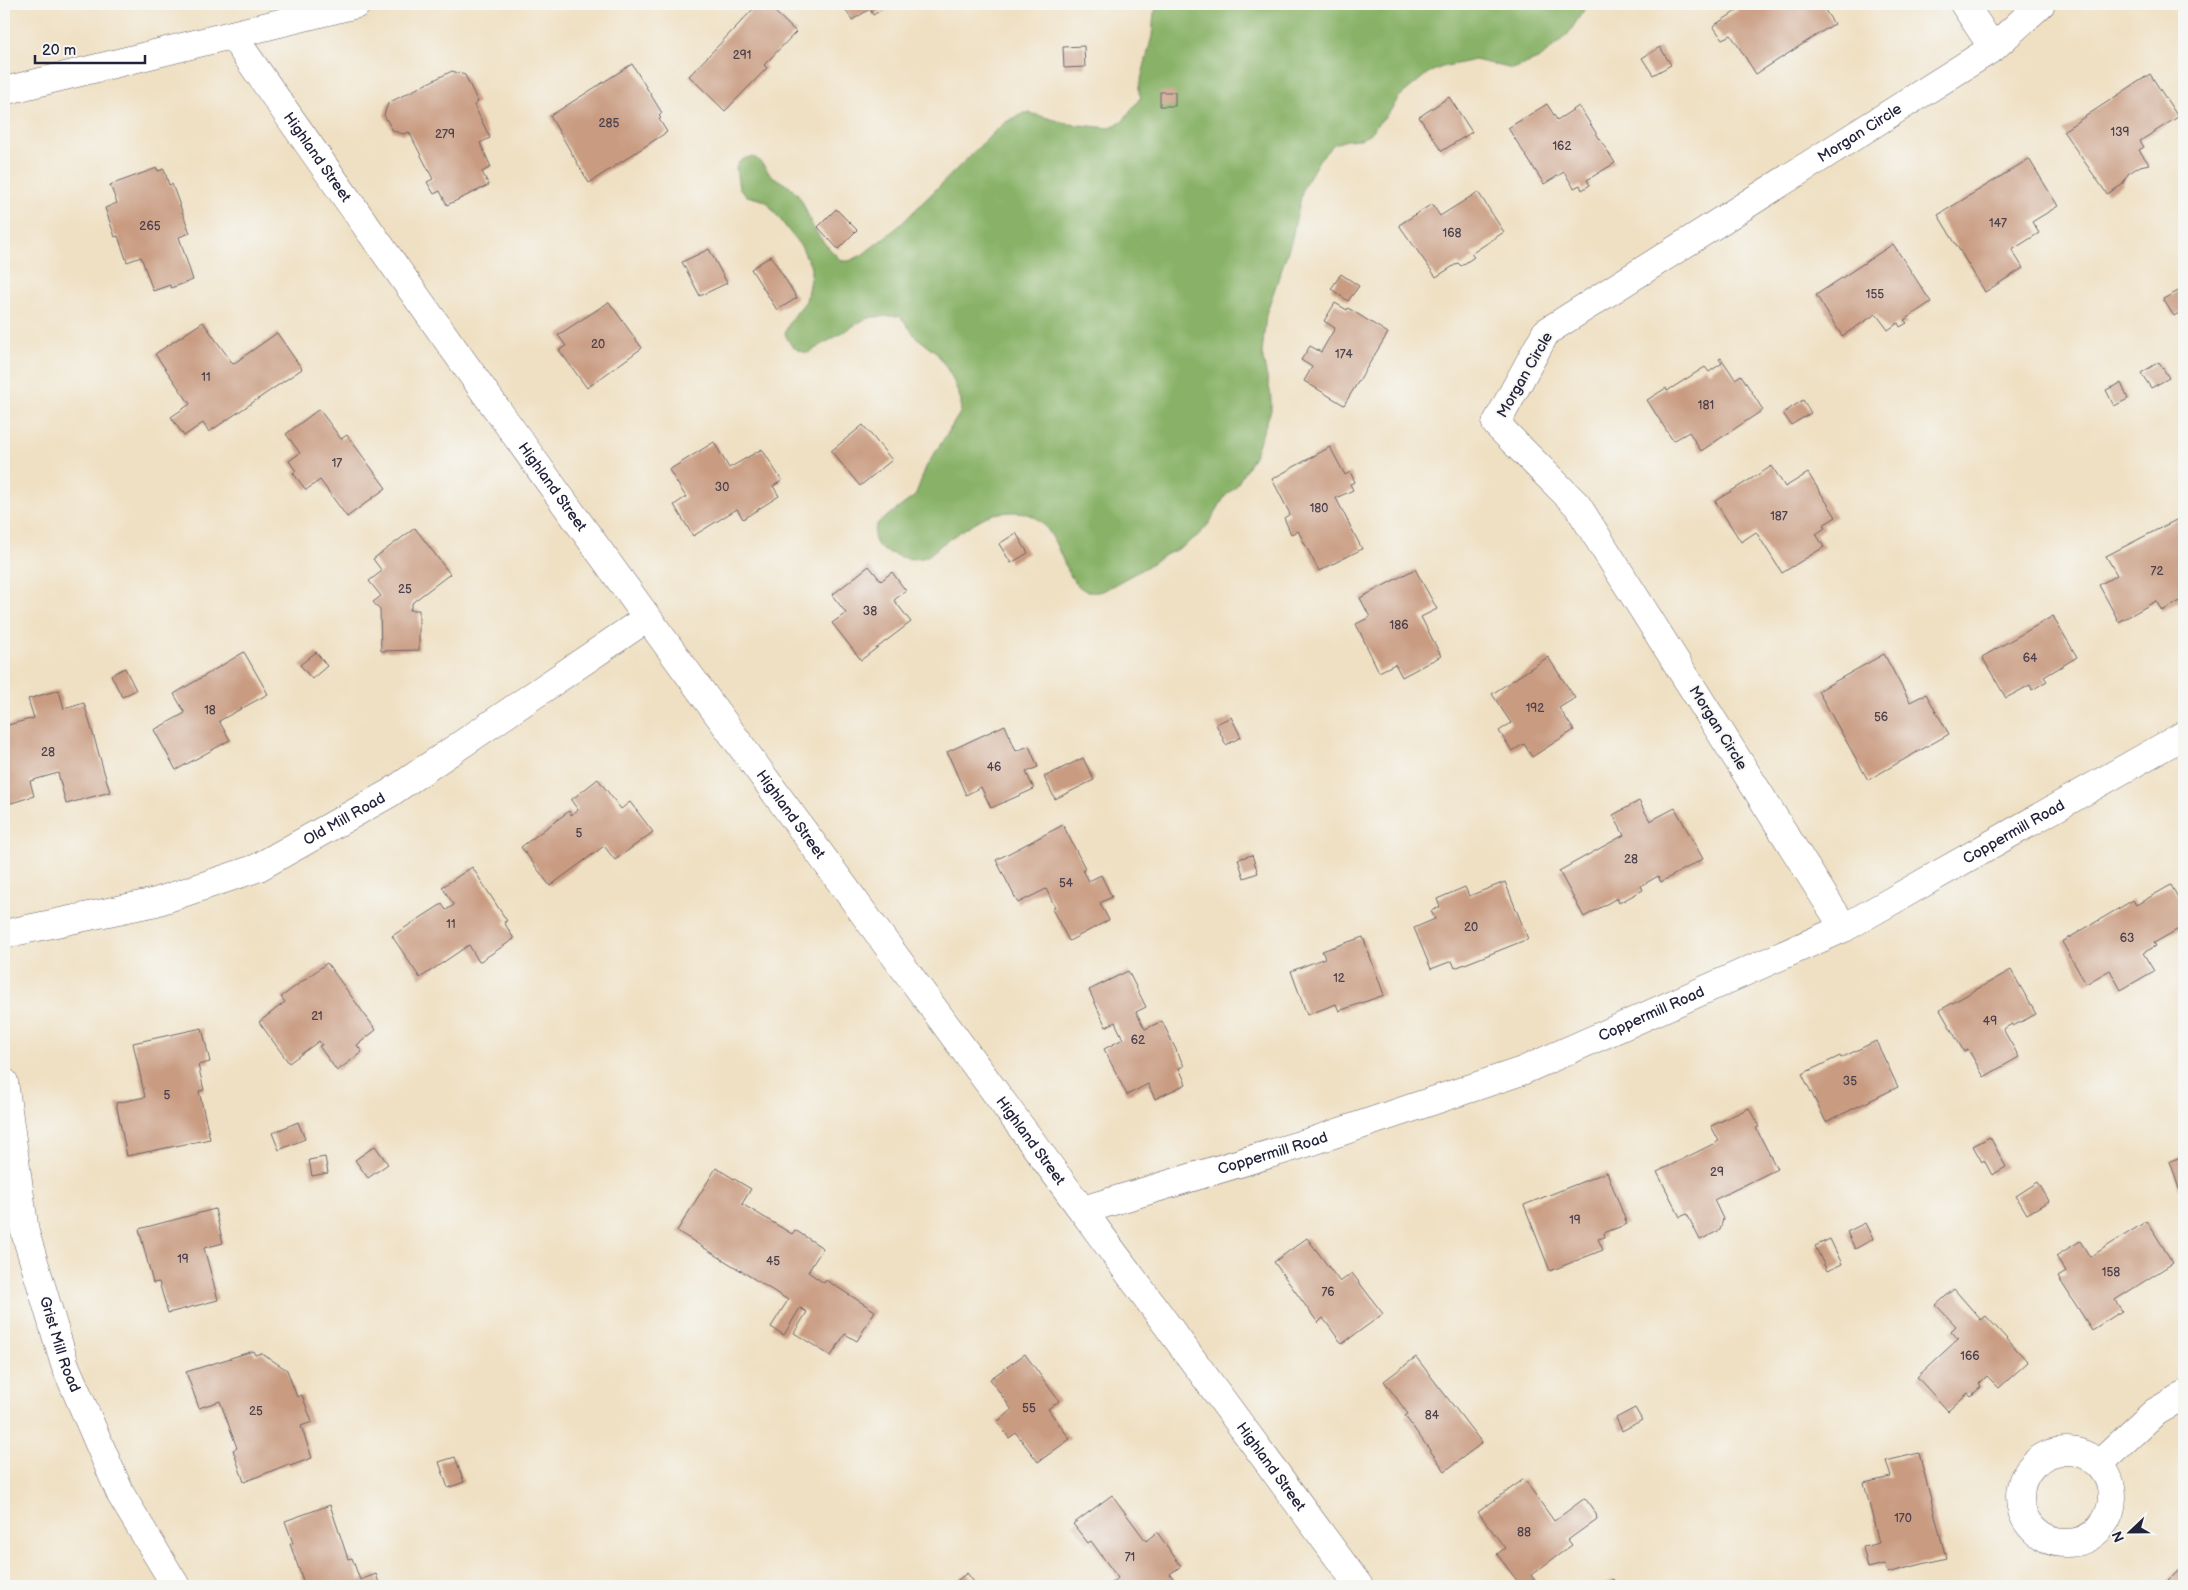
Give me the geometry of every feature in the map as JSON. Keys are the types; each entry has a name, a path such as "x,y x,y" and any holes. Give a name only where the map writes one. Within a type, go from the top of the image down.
{"street":[{"path":"4,91 357,4"},
{"path":"1964,4 1993,48"},
{"name":"Morgan Circle","path":"1844,928 1577,505 1496,424 1546,332 1993,48 2041,4"},
{"name":"Highland Street","path":"232,35 438,328 647,618 1359,1586"},
{"name":"Old Mill Road","path":"4,934 156,902 257,868 390,792 647,618"},
{"name":"Coppermill Road","path":"1083,1210 1313,1141 1522,1071 1844,928 2184,735"},
{"name":"Grist Mill Road","path":"4,1082 24,1232 65,1365 121,1495 176,1586"},
{"path":"2099,1464 2155,1412 2184,1395"}],"green space":[{"path":"1159,4 1584,4 1584,10 1568,34 1540,58 1513,69 1475,60 1442,67 1428,73 1399,97 1391,110 1367,136 1334,144 1319,160 1303,188 1291,242 1266,314 1262,354 1271,396 1271,410 1255,454 1235,488 1225,496 1210,522 1200,534 1182,547 1103,591 1087,591 1076,584 1044,525 1031,515 1012,512 986,516 922,558 903,558 884,550 878,546 874,539 878,523 915,496 926,467 960,413 961,400 952,377 936,352 916,337 900,316 865,319 808,353 793,347 785,333 790,321 806,301 811,267 802,248 766,201 747,196 739,188 736,169 738,163 750,157 755,158 774,177 795,191 802,200 812,225 822,240 843,261 849,261 862,255 899,226 1006,122 1024,113 1030,113 1069,124 1110,128 1122,122 1141,97 1139,87 1152,36 1154,13"}],"building":[{"path":"758,4 767,4 796,32 764,65 767,68 725,111 689,76"},
{"path":"842,4 891,4 873,15 870,9 852,20"},
{"path":"1609,4 1622,4 1612,10"},
{"path":"1742,4 1821,4 1834,24 1756,74 1731,35 1722,39 1713,26 1738,10 1736,8"},
{"path":"1084,46 1085,67 1064,68 1063,47"},
{"path":"1660,47 1671,65 1653,75 1642,58"},
{"path":"632,64 662,113 659,119 667,132 589,183 550,116"},
{"path":"452,71 465,75 478,102 474,105 490,138 480,143 491,167 482,172 489,185 447,205 440,191 434,194 427,182 433,179 409,132 404,134 393,131 384,115 388,103"},
{"path":"2150,74 2178,117 2140,141 2144,147 2139,150 2149,164 2140,166 2128,174 2122,185 2107,194 2063,131"},
{"path":"1160,92 1175,92 1175,106 1160,106"},
{"path":"1449,97 1472,132 1442,151 1419,117"},
{"path":"1547,104 1557,120 1579,106 1615,163 1587,180 1590,185 1582,190 1580,185 1574,188 1564,172 1544,184 1508,128"},
{"path":"2029,159 2058,206 2032,222 2039,233 2012,250 2023,268 1985,292 1938,215"},
{"path":"157,168 158,171 164,169 169,185 172,184 190,233 179,237 193,280 171,288 170,285 153,291 141,257 127,262 118,236 115,237 105,208 117,203 110,185"},
{"path":"1478,192 1504,232 1471,254 1474,257 1461,266 1458,263 1436,277 1399,225 1432,204 1440,216"},
{"path":"836,209 857,230 838,249 818,227"},
{"path":"1893,244 1931,302 1904,320 1907,323 1900,327 1898,323 1888,330 1876,314 1842,336 1816,295"},
{"path":"709,249 727,283 700,296 682,262"},
{"path":"771,256 797,298 777,310 751,269"},
{"path":"1341,274 1359,286 1348,301 1331,289"},
{"path":"2182,289 2184,293 2184,310 2174,316 2163,299"},
{"path":"609,302 642,348 587,388 559,350 566,346 558,335"},
{"path":"1335,303 1347,310 1348,308 1388,333 1344,405 1304,381 1312,367 1301,360 1310,346 1321,352 1335,328 1324,321"},
{"path":"203,322 233,364 277,333 302,369 209,432 203,423 184,436 171,417 190,404 155,354"},
{"path":"1721,358 1735,379 1741,375 1763,410 1701,451 1689,432 1673,441 1647,400 1666,388 1667,391 1705,367 1709,372 1722,363 1719,359"},
{"path":"2159,362 2169,378 2151,388 2141,373"},
{"path":"2121,383 2128,399 2114,406 2106,390"},
{"path":"1803,400 1811,413 1791,425 1783,413"},
{"path":"319,409 341,439 347,435 386,488 347,517 320,480 306,490 293,473 296,471 289,461 300,453 286,434"},
{"path":"863,425 892,460 860,486 831,451"},
{"path":"714,442 729,468 762,449 782,481 773,486 779,496 743,519 737,509 693,536 674,505 686,497 669,470"},
{"path":"1330,447 1345,475 1350,472 1355,482 1350,484 1353,490 1336,498 1362,549 1319,571 1298,531 1291,534 1284,518 1290,514 1272,479"},
{"path":"1772,466 1785,487 1808,473 1836,517 1823,525 1825,528 1816,534 1824,547 1782,573 1756,532 1741,542 1715,501"},
{"path":"2180,518 2184,526 2184,599 2162,611 2156,601 2119,622 2099,585 2117,575 2106,556"},
{"path":"415,528 450,574 413,602 410,610 419,610 419,650 381,651 380,610 373,602 381,596 369,581 382,571 373,559"},
{"path":"1016,533 1028,553 1011,563 999,544"},
{"path":"869,566 881,581 892,572 906,591 894,600 911,622 861,660 832,623 846,613 832,595"},
{"path":"1415,569 1437,609 1421,617 1441,656 1402,677 1395,664 1379,672 1356,624 1370,617 1360,598"},
{"path":"2053,616 2077,657 2044,677 2047,681 2032,690 2030,685 2006,698 1982,657"},
{"path":"244,652 268,694 219,721 230,740 176,770 154,730 185,713 174,694"},
{"path":"316,652 327,666 312,679 300,665"},
{"path":"1884,654 1910,702 1926,694 1949,734 1868,780 1818,691"},
{"path":"1548,657 1575,698 1559,708 1574,730 1532,757 1524,744 1512,751 1499,731 1511,723 1492,694"},
{"path":"125,668 136,690 122,697 111,675"},
{"path":"59,690 64,709 84,703 110,792 66,804 58,773 30,781 34,796 5,805 4,726 34,718 28,699"},
{"path":"1231,717 1241,737 1226,745 1216,724"},
{"path":"1005,725 1016,751 1029,746 1038,767 1026,772 1034,789 991,808 981,787 966,795 947,752"},
{"path":"1083,758 1094,780 1055,799 1044,777"},
{"path":"598,779 621,809 630,802 653,832 615,860 604,846 550,886 521,847 569,811 571,815 578,810 571,800"},
{"path":"1639,801 1650,821 1675,808 1703,859 1661,882 1658,876 1641,886 1643,890 1619,903 1617,898 1584,917 1559,871 1624,835 1613,815"},
{"path":"1063,825 1085,868 1083,870 1089,881 1101,875 1112,897 1100,903 1109,920 1069,941 1052,909 1055,907 1046,889 1018,903 996,860"},
{"path":"1252,855 1258,873 1244,878 1238,859"},
{"path":"472,867 507,921 504,922 514,939 479,962 469,945 420,978 392,936 442,904 446,910 454,905 442,887"},
{"path":"1505,882 1528,939 1455,968 1452,961 1431,969 1414,928 1435,919 1431,911 1440,907 1437,899 1465,887 1469,896"},
{"path":"2171,885 2184,908 2184,926 2154,943 2156,946 2143,953 2154,971 2121,990 2110,970 2086,984 2062,942 2133,900 2136,905"},
{"path":"1363,937 1384,995 1339,1011 1336,1004 1307,1015 1291,971 1325,958 1322,951"},
{"path":"327,963 376,1030 357,1045 362,1052 337,1071 319,1046 322,1045 319,1041 289,1063 259,1022 285,1002 281,997"},
{"path":"2011,970 2036,1014 2003,1029 2019,1057 1984,1077 1968,1049 1964,1052 1940,1010"},
{"path":"1128,971 1146,1007 1136,1012 1145,1029 1162,1021 1184,1066 1179,1068 1186,1084 1155,1099 1148,1084 1127,1095 1104,1049 1123,1039 1115,1022 1106,1027 1089,990"},
{"path":"202,1028 210,1062 198,1065 204,1090 199,1091 210,1139 127,1156 116,1103 145,1097 133,1043"},
{"path":"1876,1041 1898,1087 1826,1122 1802,1074"},
{"path":"1749,1108 1759,1127 1756,1128 1777,1169 1714,1200 1723,1219 1720,1230 1700,1240 1687,1214 1680,1217 1657,1172 1719,1141 1711,1126"},
{"path":"298,1122 305,1139 279,1150 272,1133"},
{"path":"1990,1137 2006,1167 1992,1175 1984,1160 1982,1162 1973,1146"},
{"path":"375,1146 388,1164 368,1178 355,1160"},
{"path":"2184,1156 2184,1188 2179,1189 2170,1161"},
{"path":"325,1157 328,1173 312,1176 309,1160"},
{"path":"716,1168 751,1189 742,1204 792,1234 795,1230 823,1248 808,1272 824,1283 826,1280 875,1311 857,1341 845,1334 831,1356 794,1333 807,1312 800,1308 784,1335 771,1327 788,1300 677,1231"},
{"path":"1607,1172 1627,1224 1604,1233 1605,1237 1598,1239 1603,1250 1550,1271 1524,1205"},
{"path":"2038,1182 2049,1201 2027,1214 2016,1196"},
{"path":"215,1209 223,1243 204,1248 218,1300 168,1313 159,1282 153,1283 139,1229"},
{"path":"2147,1221 2173,1263 2115,1300 2122,1311 2092,1330 2058,1277 2066,1272 2056,1256 2080,1241 2090,1257"},
{"path":"1865,1223 1873,1239 1855,1249 1847,1232"},
{"path":"1307,1238 1340,1282 1352,1273 1383,1314 1342,1344 1323,1318 1318,1323 1274,1262"},
{"path":"1830,1239 1842,1264 1827,1271 1815,1246"},
{"path":"1954,1289 1981,1320 1986,1316 2028,1362 1999,1388 1987,1376 1979,1384 1981,1387 1971,1396 1968,1393 1948,1411 1917,1377 1958,1339 1951,1331 1956,1326 1936,1305"},
{"path":"253,1351 255,1355 261,1353 287,1370 297,1397 302,1395 312,1422 301,1426 312,1458 290,1466 289,1464 244,1482 233,1450 237,1448 220,1401 199,1408 186,1372"},
{"path":"1025,1354 1059,1401 1048,1409 1070,1439 1038,1462 1016,1433 1009,1438 997,1422 1012,1410 990,1379"},
{"path":"1416,1357 1482,1443 1445,1471 1405,1416 1408,1414 1384,1381"},
{"path":"1635,1408 1642,1420 1622,1431 1616,1418"},
{"path":"1919,1453 1946,1558 1887,1573 1884,1564 1868,1568 1863,1547 1879,1543 1864,1483 1891,1477 1886,1461"},
{"path":"455,1457 464,1482 448,1488 439,1462"},
{"path":"1524,1479 1554,1521 1585,1498 1596,1514 1597,1519 1568,1540 1572,1545 1531,1575 1535,1581 1529,1586 1521,1586 1497,1554 1505,1548 1478,1512"},
{"path":"1112,1495 1146,1541 1157,1532 1181,1566 1170,1574 1179,1586 1107,1586 1118,1578 1091,1541 1088,1543 1073,1524"},
{"path":"330,1505 348,1559 352,1558 360,1580 376,1574 380,1586 305,1586 290,1544 293,1543 285,1521"},
{"path":"2184,1565 2184,1586 2174,1586 2168,1581"},
{"path":"967,1573 977,1586 950,1586"},
{"path":"1613,1579 1618,1586 1604,1586"}]}
